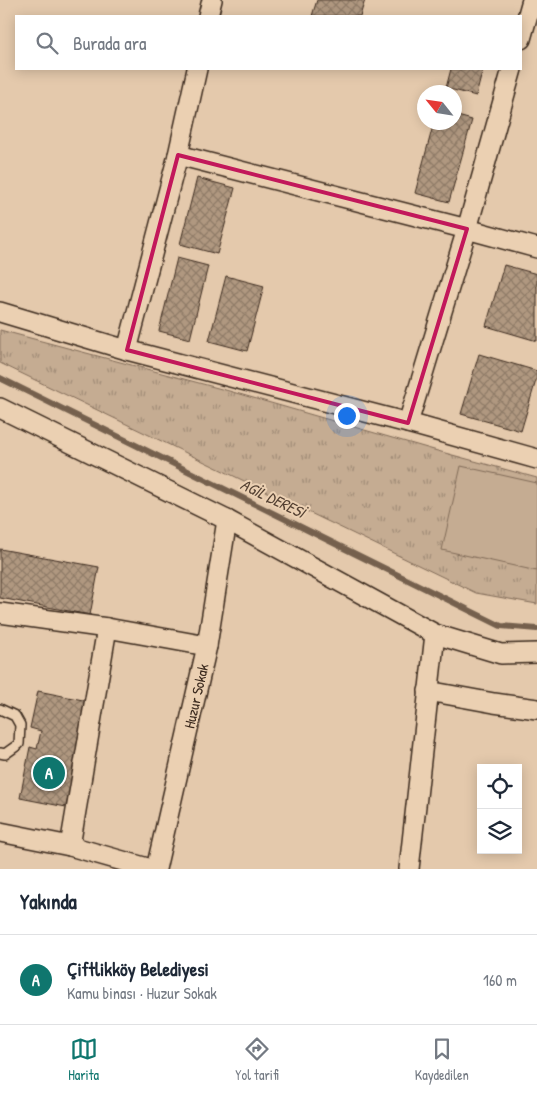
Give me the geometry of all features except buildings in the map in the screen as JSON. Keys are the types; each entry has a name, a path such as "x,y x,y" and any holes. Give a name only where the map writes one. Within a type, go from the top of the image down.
{"street":[{"path":"208,15 212,0"},
{"path":"522,35 532,0"},
{"path":"127,350 178,155 197,70"},
{"path":"408,423 467,229 512,70"},
{"path":"178,155 537,248"},
{"path":"0,312 127,350 408,423 537,459"},
{"path":"0,408 227,520 434,634 501,654 537,653"},
{"name":"Huzur Sokak","path":"156,869 207,646 227,520"},
{"path":"0,613 107,628 207,646"},
{"path":"70,846 107,628"},
{"path":"409,869 434,634"},
{"path":"428,692 494,704 537,709"},
{"path":"0,832 70,846 151,869"}],"lane":[{"path":"0,709 16,716 20,725 19,744 5,754 0,753"}],"highlighted area":[{"path":"178,155 467,229 408,423 127,350"}],"green space":[{"path":"0,330 229,391 537,478 537,604 476,593 0,363"},
{"path":"461,466 537,483 537,571 442,550"}],"waterway":[{"name":"AGİL DERESİ","path":"0,378 501,626 537,629"}],"place":[{"name":"Çiftlikköy Belediyesi","path":"49,773"}]}
